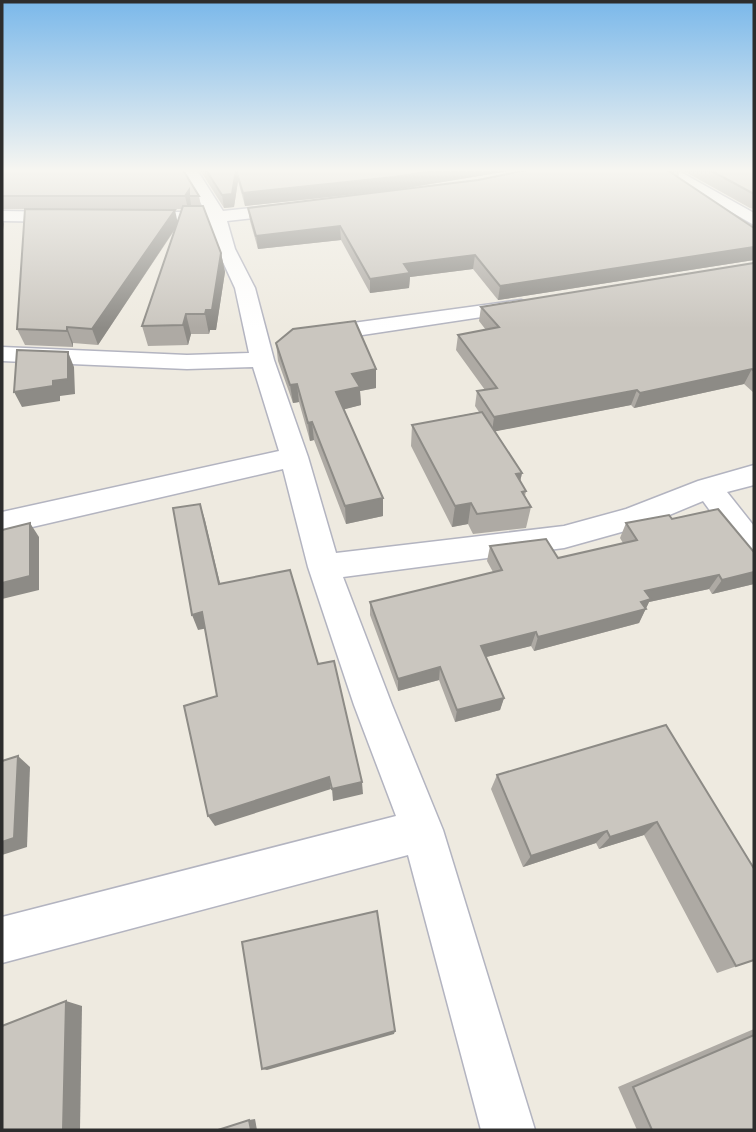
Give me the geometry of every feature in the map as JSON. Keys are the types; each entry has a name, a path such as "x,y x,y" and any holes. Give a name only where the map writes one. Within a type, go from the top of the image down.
{"street":[{"path":"219,223 226,249 245,288 265,348 324,567 373,705 422,830 508,1130"},
{"path":"301,337 536,304"},
{"path":"2,354 187,362 265,348"},
{"path":"2,523 294,457"},
{"path":"324,567 564,537 633,518 708,488 754,475"},
{"path":"708,488 754,548"},
{"path":"2,940 422,830"}],"building":[{"path":"24,223 166,223 92,329 17,329"},
{"path":"177,223 209,223 221,253 212,310 206,310 205,314 186,314 183,325 142,326"},
{"path":"252,223 746,223 754,228 754,247 500,286 475,255 404,264 410,273 370,279 340,226 256,236"},
{"path":"754,263 754,371 752,369 640,393 637,390 494,417 477,391 497,388 458,335 499,327 481,307"},
{"path":"355,321 376,369 352,374 360,387 336,392 383,498 345,506 312,422 308,423 297,384 290,385 276,343 293,329"},
{"path":"17,350 68,352 68,379 53,381 53,386 14,392"},
{"path":"482,412 522,473 516,474 531,507 477,514 471,503 455,506 412,425"},
{"path":"200,504 219,584 290,570 318,664 334,661 362,782 332,789 329,777 208,816 184,706 217,696 202,612 192,615 173,508"},
{"path":"718,509 754,552 754,572 722,580 719,575 645,591 651,599 641,602 646,609 538,637 536,632 481,646 504,698 457,710 440,667 398,679 370,602 502,570 490,546 546,539 558,558 637,540 626,523 669,515 672,519"},
{"path":"30,523 30,576 2,583 2,530"},
{"path":"666,725 754,866 754,960 736,966 657,822 610,837 607,831 531,856 497,775"},
{"path":"18,756 14,838 2,842 2,761"},
{"path":"377,911 395,1031 262,1069 242,942"},
{"path":"66,1001 63,1130 2,1130 2,1026"},
{"path":"754,1035 754,1130 652,1130 633,1087"},
{"path":"249,1120 251,1130 218,1130"}]}
